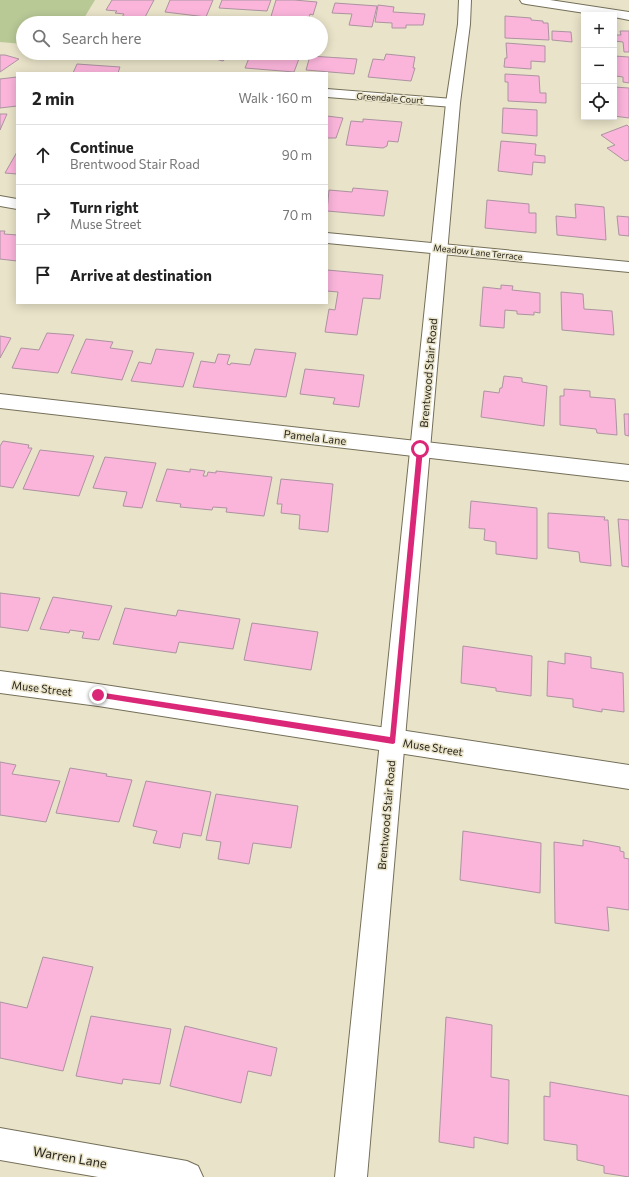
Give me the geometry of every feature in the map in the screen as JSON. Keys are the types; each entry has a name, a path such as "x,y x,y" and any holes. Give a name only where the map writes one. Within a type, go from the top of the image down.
{"street":[{"name":"Brentwood Stair Road","path":"351,1177 453,103 464,24 465,0"},
{"path":"526,0 629,16"},
{"name":"Greendale Court","path":"328,93 453,103"},
{"path":"0,201 16,204"},
{"name":"Meadow Lane Terrace","path":"328,238 629,267"},
{"name":"Pamela Lane","path":"0,401 629,473"},
{"name":"Muse Street","path":"0,682 98,695 629,777"},
{"name":"Warren Lane","path":"0,1144 187,1177"}],"green space":[{"path":"0,0 95,0 85,16 16,16 16,43 0,42"}],"building":[{"path":"112,0 154,0 146,16 123,16 124,14 115,13 117,11 106,10"},
{"path":"170,0 213,0 206,16 165,12"},
{"path":"222,0 271,0 267,11 219,8"},
{"path":"276,0 317,2 313,15 271,16"},
{"path":"335,3 377,6 372,27 349,25 352,14 332,13"},
{"path":"378,5 394,7 393,12 425,14 423,25 406,25 406,28 392,28 392,23 375,22"},
{"path":"505,16 531,18 531,20 548,23 549,40 505,38"},
{"path":"552,31 571,32 572,42 552,40"},
{"path":"620,31 629,31 629,52 624,52 623,42 617,41 617,35 621,35"},
{"path":"506,43 545,46 545,62 531,61 531,69 504,67 505,58 507,58"},
{"path":"386,54 415,57 413,68 415,68 411,81 368,77 373,59 384,60"},
{"path":"0,55 5,55 18,60 0,72"},
{"path":"617,56 629,57 629,83 623,82 623,77 617,76"},
{"path":"328,57 357,59 354,74 306,70 309,60 328,60"},
{"path":"248,60 298,60 294,72 245,68"},
{"path":"77,64 120,67 118,72 73,72"},
{"path":"505,74 539,76 540,93 546,93 546,103 508,101 508,82 505,82"},
{"path":"16,77 16,106 0,108 0,79"},
{"path":"617,87 629,88 629,118 617,116"},
{"path":"503,108 537,110 537,136 502,133"},
{"path":"0,114 7,114 0,130"},
{"path":"328,116 343,118 336,138 328,138"},
{"path":"363,119 402,122 398,142 388,141 387,146 383,148 346,145 351,121 363,122"},
{"path":"627,125 629,127 629,160 625,161 607,148 615,145 601,135"},
{"path":"501,141 536,144 535,155 545,156 545,163 533,162 532,175 498,171"},
{"path":"16,154 16,174 5,173"},
{"path":"353,188 388,191 384,216 328,211 329,190 352,192"},
{"path":"487,200 529,204 529,213 536,213 536,233 485,228"},
{"path":"575,204 604,207 606,240 557,235 556,216 576,218"},
{"path":"617,216 629,217 629,236 619,235"},
{"path":"0,231 5,231 4,234 16,235 16,261 0,259"},
{"path":"328,270 383,275 380,299 363,298 357,335 325,332 329,309 335,310 338,292 328,291"},
{"path":"501,285 513,286 512,290 540,293 540,313 534,312 534,315 517,314 517,311 505,310 504,328 480,326 483,287 501,289"},
{"path":"561,292 583,294 584,309 612,311 614,335 562,330"},
{"path":"47,333 74,335 58,373 12,368 21,348 39,350"},
{"path":"0,336 11,338 0,358"},
{"path":"86,339 113,342 110,348 133,351 122,380 71,373"},
{"path":"156,349 194,353 183,387 131,381 139,362 151,364"},
{"path":"255,349 296,353 286,397 193,387 201,361 215,363 218,354 230,355 227,364 250,365"},
{"path":"305,369 364,375 359,407 333,404 335,398 300,394"},
{"path":"504,376 522,378 522,382 547,386 544,426 481,417 484,391 499,393 500,388 502,388"},
{"path":"564,389 590,391 590,397 615,399 617,435 597,433 596,429 560,425 560,396 564,396"},
{"path":"624,414 629,414 629,436 625,435"},
{"path":"3,441 29,445 28,448 32,448 13,488 0,486 0,446"},
{"path":"40,450 94,456 79,496 23,489"},
{"path":"105,457 156,463 142,508 123,506 127,492 93,488"},
{"path":"167,469 190,472 190,469 205,471 203,476 207,476 208,472 216,473 216,471 272,477 264,516 226,512 227,508 213,507 212,510 180,507 181,504 156,501"},
{"path":"281,479 333,484 328,532 299,529 300,515 281,513 282,504 277,504"},
{"path":"471,501 537,508 537,559 496,554 496,542 484,540 485,529 469,528"},
{"path":"548,513 605,517 604,520 608,520 611,566 580,562 579,552 548,548"},
{"path":"618,519 629,520 629,567 622,566"},
{"path":"0,593 40,598 28,631 0,627"},
{"path":"53,597 112,606 99,640 82,638 84,632 70,630 69,633 40,629"},
{"path":"125,608 176,616 178,610 240,619 233,649 179,642 176,653 113,644"},
{"path":"252,623 318,632 311,670 244,660"},
{"path":"463,646 532,656 531,696 496,691 496,688 461,683"},
{"path":"565,653 591,657 591,668 623,673 624,712 602,709 602,712 573,707 573,699 547,696 548,661 565,664"},
{"path":"0,762 16,765 12,774 60,781 46,822 0,815"},
{"path":"70,768 132,780 119,822 56,813"},
{"path":"146,781 211,792 201,836 183,833 180,848 153,843 157,831 133,826"},
{"path":"216,794 298,806 291,848 253,843 249,864 218,859 221,842 206,840"},
{"path":"463,831 541,843 540,893 460,880"},
{"path":"583,840 620,847 620,851 624,852 624,858 629,859 629,910 607,907 609,931 555,923 554,842 583,846"},
{"path":"43,957 93,967 63,1071 0,1058 0,1002 27,1008"},
{"path":"91,1016 171,1029 160,1084 123,1079 122,1084 76,1076"},
{"path":"446,1017 492,1025 491,1077 509,1080 508,1144 474,1137 474,1148 439,1142"},
{"path":"185,1026 277,1048 271,1076 248,1071 241,1103 170,1086"},
{"path":"550,1082 629,1096 629,1177 604,1173 604,1166 577,1160 577,1145 544,1140 544,1096 550,1097"}],"route":[{"path":"98,695 393,740 420,449"}]}
